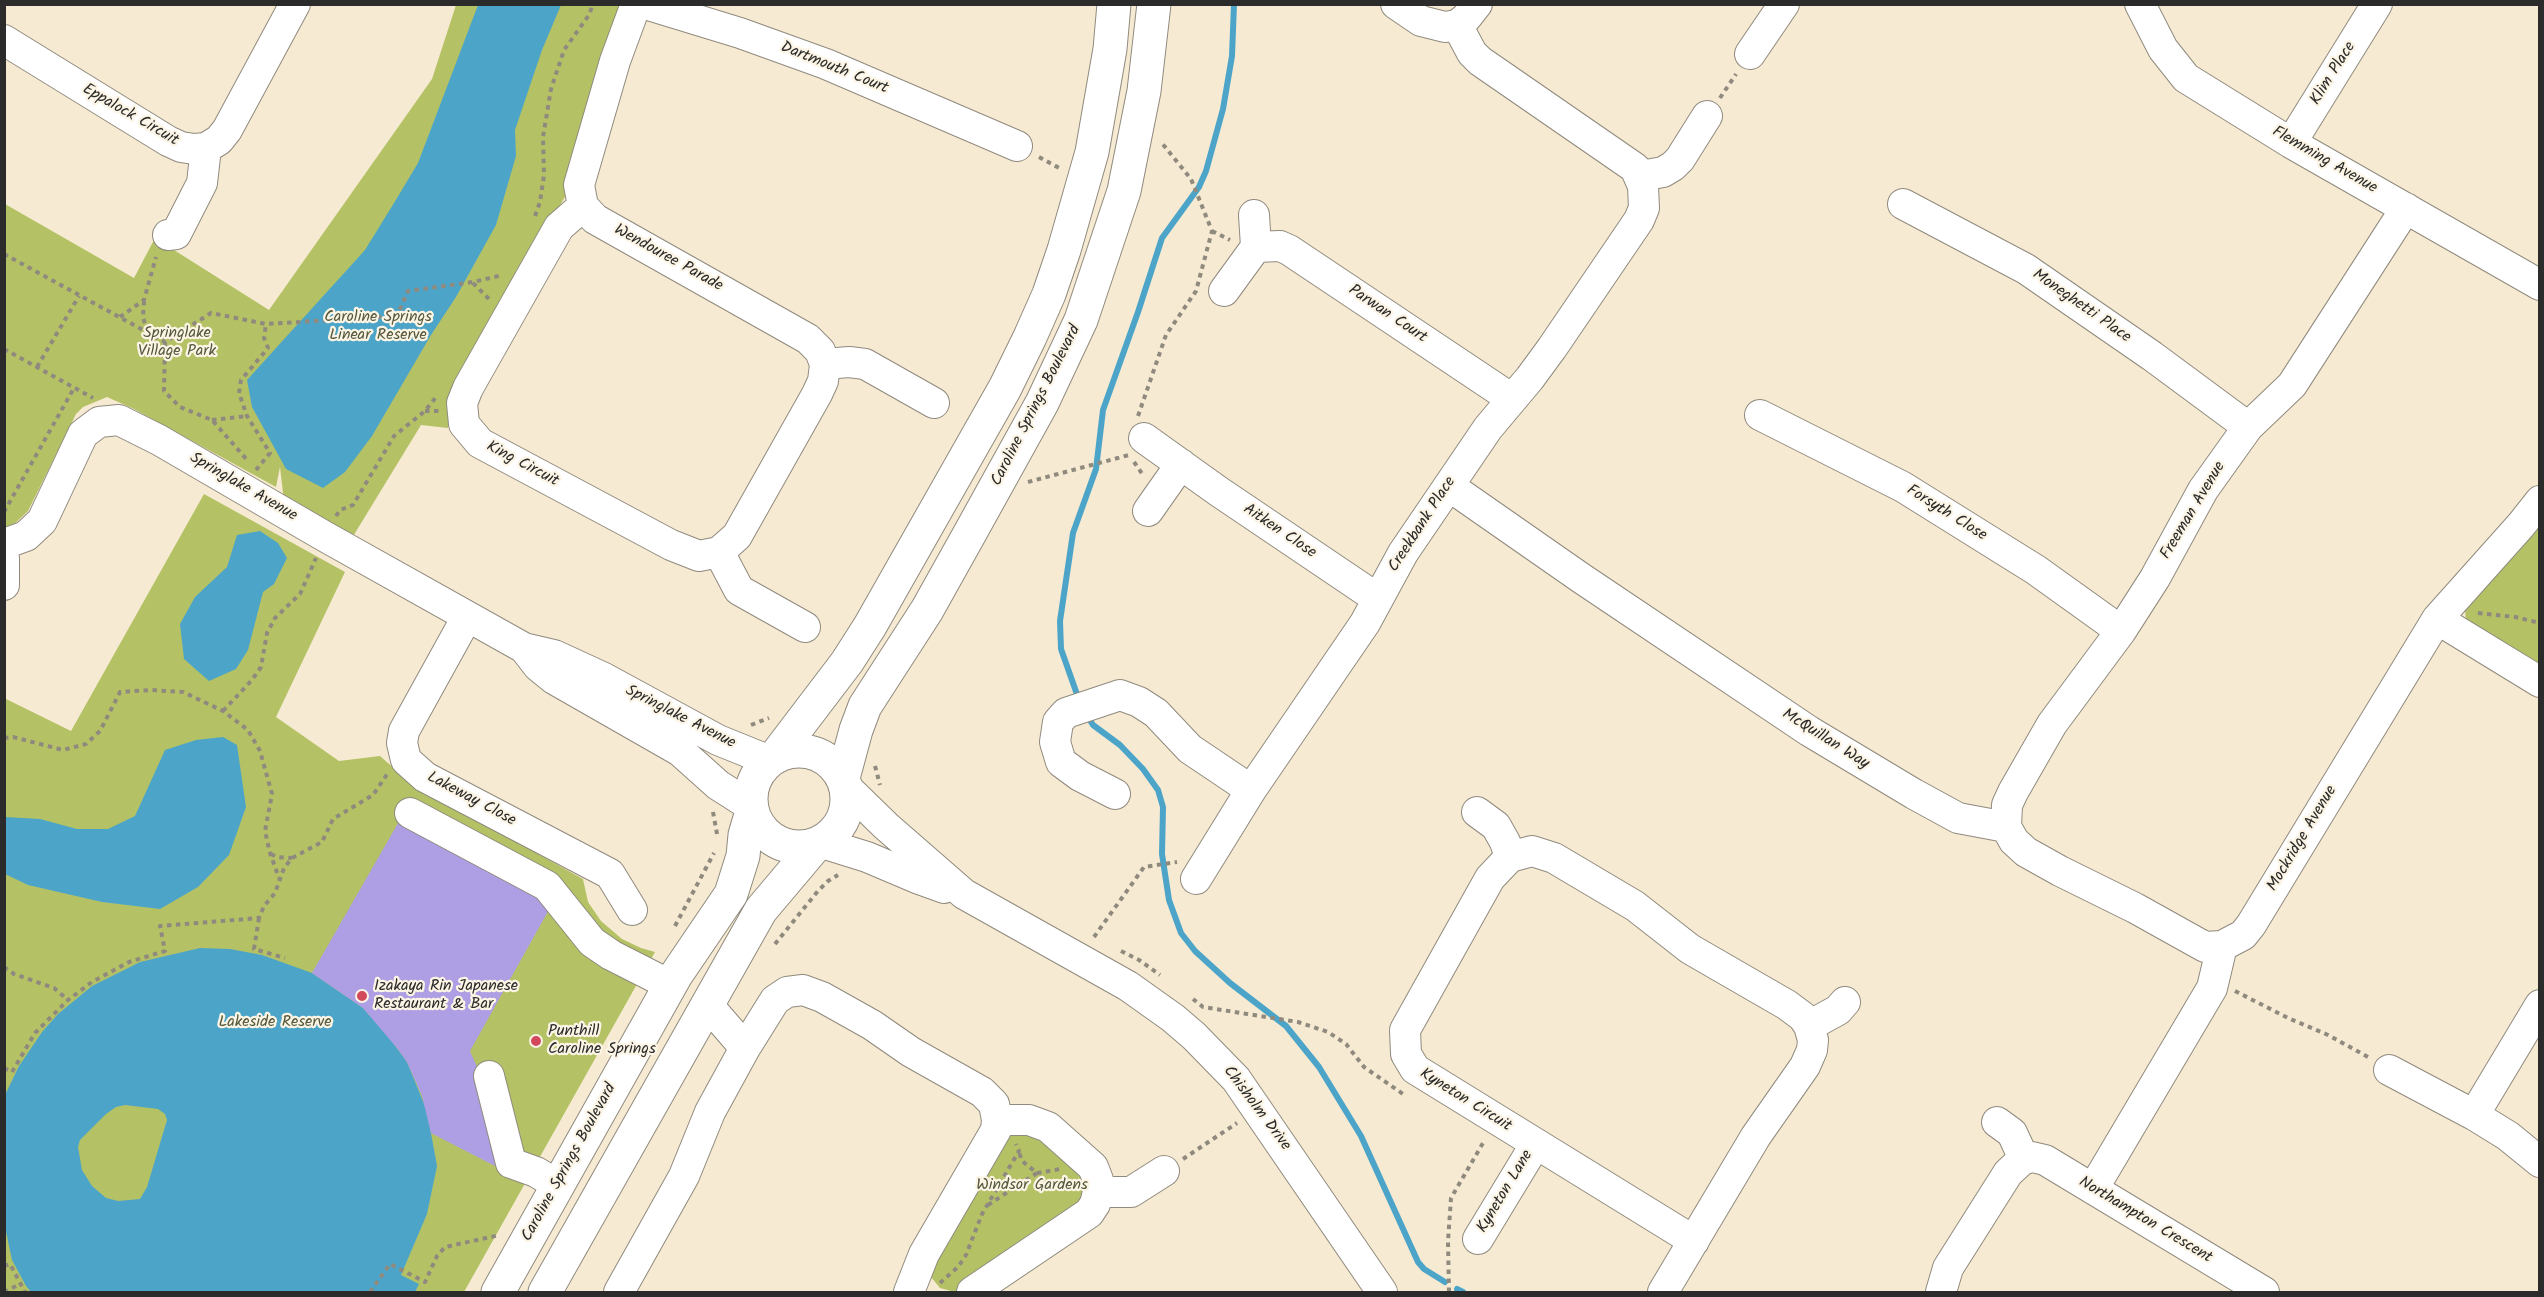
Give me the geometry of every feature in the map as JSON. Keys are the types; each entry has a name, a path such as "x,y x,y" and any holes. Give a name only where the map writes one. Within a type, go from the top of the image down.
{"main road":[{"path":"772,760 841,671 870,626 999,398 1030,337 1049,294 1064,250 1089,163 1101,110 1114,4"},
{"name":"Caroline Springs Boulevard","path":"845,783 856,730 865,706 927,610 976,523 1042,403 1081,320 1124,191 1144,91 1154,4"},
{"path":"544,1293 761,910 818,844 835,833 844,819 848,804 845,783 825,759 813,753 787,752 760,770 754,781 752,809 765,834 776,842 788,847 802,848 818,844"},
{"name":"Caroline Springs Boulevard","path":"498,1293 670,985 731,894 742,861 745,835 752,809"},
{"path":"558,1185 594,1205"}],"street":[{"path":"168,235 176,234 202,183 206,148 219,140 227,130 295,4"},
{"path":"583,206 579,185 615,61 636,4"},
{"name":"Dartmouth Court","path":"645,4 740,33 826,64 1017,146"},
{"path":"1396,4 1431,26 1445,27 1467,15 1480,61 1624,160 1641,176 1663,172 1680,159 1707,116"},
{"path":"1750,54 1784,4"},
{"name":"Flemming Avenue","path":"2140,4 2163,49 2186,78 2291,143 2540,285"},
{"name":"Klim Place","path":"2291,143 2377,4"},
{"name":"Eppalock Circuit","path":"4,40 168,141 181,147 206,148"},
{"name":"Creekbank Place","path":"1185,870 1251,790 1365,623 1389,575 1488,428 1552,348 1639,220 1645,197 1641,176"},
{"name":"Moneghetti Place","path":"1904,204 2026,268 2152,356 2248,427"},
{"name":"Wendouree Parade","path":"583,206 595,219 803,335 815,345 825,364"},
{"name":"King Circuit","path":"583,206 559,227 468,388 462,403 464,424 474,438 490,449 671,544 699,556 719,552"},
{"name":"Freeman Avenue","path":"2006,827 2007,805 2052,724 2121,631 2155,578 2204,490 2248,427 2292,384 2406,208"},
{"path":"1224,291 1256,247 1254,216"},
{"name":"Parwan Court","path":"1256,247 1280,246 1289,250 1512,399"},
{"path":"805,627 739,590 719,552 737,536 823,381 825,364 849,362 865,364 934,403"},
{"name":"Forsyth Close","path":"1760,415 1903,487 2036,570 2121,631"},
{"name":"Springlake Avenue","path":"4,544 26,536 42,521 83,434 99,422 119,420 524,648 562,658 718,740 772,760"},
{"name":"Aitken Close","path":"1133,444 1181,464 1378,599"},
{"path":"1148,511 1181,464"},
{"name":"McQuillan Way","path":"1449,486 1809,731 1958,818 2006,827"},
{"name":"Mockridge Avenue","path":"2222,946 2230,944 2243,935 2251,924 2437,619 2522,525 2540,501"},
{"path":"4,558 4,585"},
{"name":"Lakeway Close","path":"467,617 404,731 402,743 406,760 425,777 610,874 633,910"},
{"path":"2437,619 2540,682"},
{"name":"Springlake Avenue","path":"524,648 538,666 554,679 680,751 718,785 752,809"},
{"path":"1115,794 1080,776 1061,762 1055,742 1058,722 1066,713 1111,696 1120,695 1139,702 1156,713 1190,749 1251,790"},
{"name":"Chisholm Drive","path":"845,783 886,826 964,894"},
{"path":"1477,812 1496,826 1510,857 1532,851 1554,858 1635,906 1690,949 1787,1005 1803,1017 1809,1026 1813,1040 1812,1050 1805,1066 1756,1136 1663,1293"},
{"path":"410,813 547,886 592,942 611,955 670,985"},
{"path":"2006,827 2014,841 2026,852 2060,871 2205,947 2222,946 2212,987 2093,1189"},
{"name":"Chisholm Drive","path":"818,844 867,857 919,879 964,894 1118,981 1173,1018 1230,1072 1382,1293"},
{"name":"Kyneton Circuit","path":"1510,857 1490,878 1405,1030 1406,1054 1415,1069 1528,1155 1694,1241"},
{"path":"619,1293 684,1176 710,1112 745,1048 775,999 787,992 803,990 822,997 872,1025 911,1052 982,1092 994,1104 1005,1130"},
{"path":"1809,1026 1838,1010 1845,1002"},
{"path":"707,1004 745,1048"},
{"path":"2474,1115 2540,1005"},
{"path":"2389,1070 2474,1115 2508,1136 2540,1162"},
{"path":"489,1076 511,1163 536,1172 558,1185"},
{"path":"923,1289 924,1254 996,1130 1005,1130 1029,1120 1048,1127 1093,1167 1098,1180 1095,1204 1089,1213 972,1293"},
{"path":"1941,1293 1945,1275 1960,1249 2011,1168 2024,1159 2012,1132 1997,1122"},
{"name":"Kyneton Lane","path":"1478,1239 1528,1155"},
{"name":"Northampton Crescent","path":"2024,1159 2032,1157 2043,1159 2258,1291"},
{"path":"1098,1192 1131,1192 1164,1172"}],"path":[{"path":"532,222 540,202 544,175 543,137 551,89 564,50 589,15 593,4"},
{"path":"1707,116 1750,54"},
{"path":"1027,482 1078,469 1133,444 1140,408 1166,335 1196,291 1212,231 1191,180 1160,141"},
{"path":"1065,171 1066,159"},
{"path":"147,331 143,317 144,300 156,257 168,235"},
{"path":"4,254 165,342"},
{"path":"499,283 508,267"},
{"path":"165,342 211,313 266,324 397,316 408,291 473,282 504,274"},
{"path":"473,282 490,300"},
{"path":"485,310 494,291"},
{"path":"37,367 80,296"},
{"path":"120,317 144,300"},
{"path":"256,471 270,453 247,416 239,393 241,380 268,348 264,338 266,324"},
{"path":"165,342 164,391 180,407 212,420 256,471 268,502"},
{"path":"4,349 102,404"},
{"path":"5,510 74,388"},
{"path":"224,711 261,668 267,633 275,618 300,594 324,536 340,510 353,505 394,436 424,411 439,393"},
{"path":"212,420 247,416"},
{"path":"2437,619 2472,613 2538,622"},
{"path":"4,738 12,737 63,750 86,744 100,731 120,692 150,690 183,692 224,711 248,730 260,751 272,794 265,831 279,879"},
{"path":"746,726 764,722 775,715"},
{"path":"285,958 254,949 259,918 264,906 275,893 279,879 292,858 322,842 333,819 373,795 383,778 392,769"},
{"path":"708,804 715,818 716,841"},
{"path":"670,934 715,851"},
{"path":"270,853 277,857 292,858"},
{"path":"1094,937 1140,871 1150,864 1185,870"},
{"path":"4,1068 12,1072 35,1033 68,1000 111,970 165,951 160,926 259,918"},
{"path":"1084,932 1103,942"},
{"path":"1112,946 1140,960 1167,980"},
{"path":"4,967 14,974 54,988 68,1000"},
{"path":"2231,989 2328,1035 2389,1070"},
{"path":"1185,993 1203,1007 1298,1022 1328,1032 1346,1044 1364,1067 1408,1097"},
{"path":"1164,1172 1258,1110"},
{"path":"987,1206 1037,1173 1022,1161 1019,1151 1005,1130"},
{"path":"1473,1137 1483,1143 1528,1155"},
{"path":"1449,1293 1448,1241 1451,1198 1483,1143"},
{"path":"923,1289 958,1267 966,1255 987,1206 1019,1151"},
{"path":"495,1245 505,1226"},
{"path":"370,1293 390,1264 425,1282 437,1256 445,1247 500,1235"},
{"path":"4,1266 10,1264 25,1293"},
{"path":"4,1292 20,1284"}],"green space":[{"name":"Caroline Springs Linear Reserve","path":"456,5 625,5 567,193 452,399 448,428 421,425 352,538 284,501 280,467 276,487 134,409 107,397 83,407 76,414 28,511 8,530 5,528 5,204 134,278 155,238 269,310 432,79"},
{"name":"Lakeside Reserve","path":"204,494 345,572 276,717 339,761 380,756 412,784 583,879 588,902 601,921 622,939 655,952 464,1292 5,1292 4,698 71,731"},
{"path":"2539,526 2539,671 2466,622 2465,609 2474,594"},
{"name":"Windsor Gardens","path":"1025,1128 1077,1161 1089,1196 960,1289 955,1292 940,1288 931,1277 936,1261 1009,1133"}],"water":[{"path":"478,5 561,5 542,50 515,130 516,156 496,225 456,297 372,436 345,472 323,488 286,469 252,407 247,380 365,250 394,203 418,163"},
{"path":"260,531 278,543 287,558 274,584 263,592 248,650 236,669 209,681 184,659 180,624 195,597 227,567 237,535"},
{"path":"223,737 237,745 246,807 229,855 198,887 160,909 102,902 28,885 5,874 5,817 40,819 77,829 108,829 135,816 165,750 196,740"},
{"path":"200,948 230,949 262,955 312,973 363,1008 388,1036 407,1062 427,1111 437,1166 427,1214 401,1275 419,1284 415,1292 31,1292 26,1286 12,1260 5,1227 4,1097 19,1066 42,1032 58,1014 92,986 140,962","holes":["125,1105 158,1109 165,1114 167,1120 147,1187 140,1199 118,1201 106,1198 92,1186 82,1170 78,1147 80,1140 116,1107"]}],"building":[{"path":"401,818 551,906 470,1051 486,1087 495,1166 431,1133 422,1096 407,1062 397,1048 363,1008 312,973"}],"waterway":[{"path":"1079,700 1061,649 1060,621 1073,533 1096,469 1103,410 1162,238 1199,187 1206,171 1223,109 1232,56 1234,4"},
{"path":"1086,714 1093,725 1120,745 1143,769 1158,790 1163,807 1162,854 1169,900 1181,933 1195,951 1230,983 1286,1026 1319,1067 1361,1136 1418,1262 1424,1269 1445,1282"},
{"path":"1457,1289 1463,1292"}],"place":[{"name":"Izakaya Rin Japanese Restaurant & Bar","path":"362,996"},
{"name":"Punthill Caroline Springs","path":"536,1041"}],"park label":[{"name":"Springlake Village Park","path":"177,343"}]}
